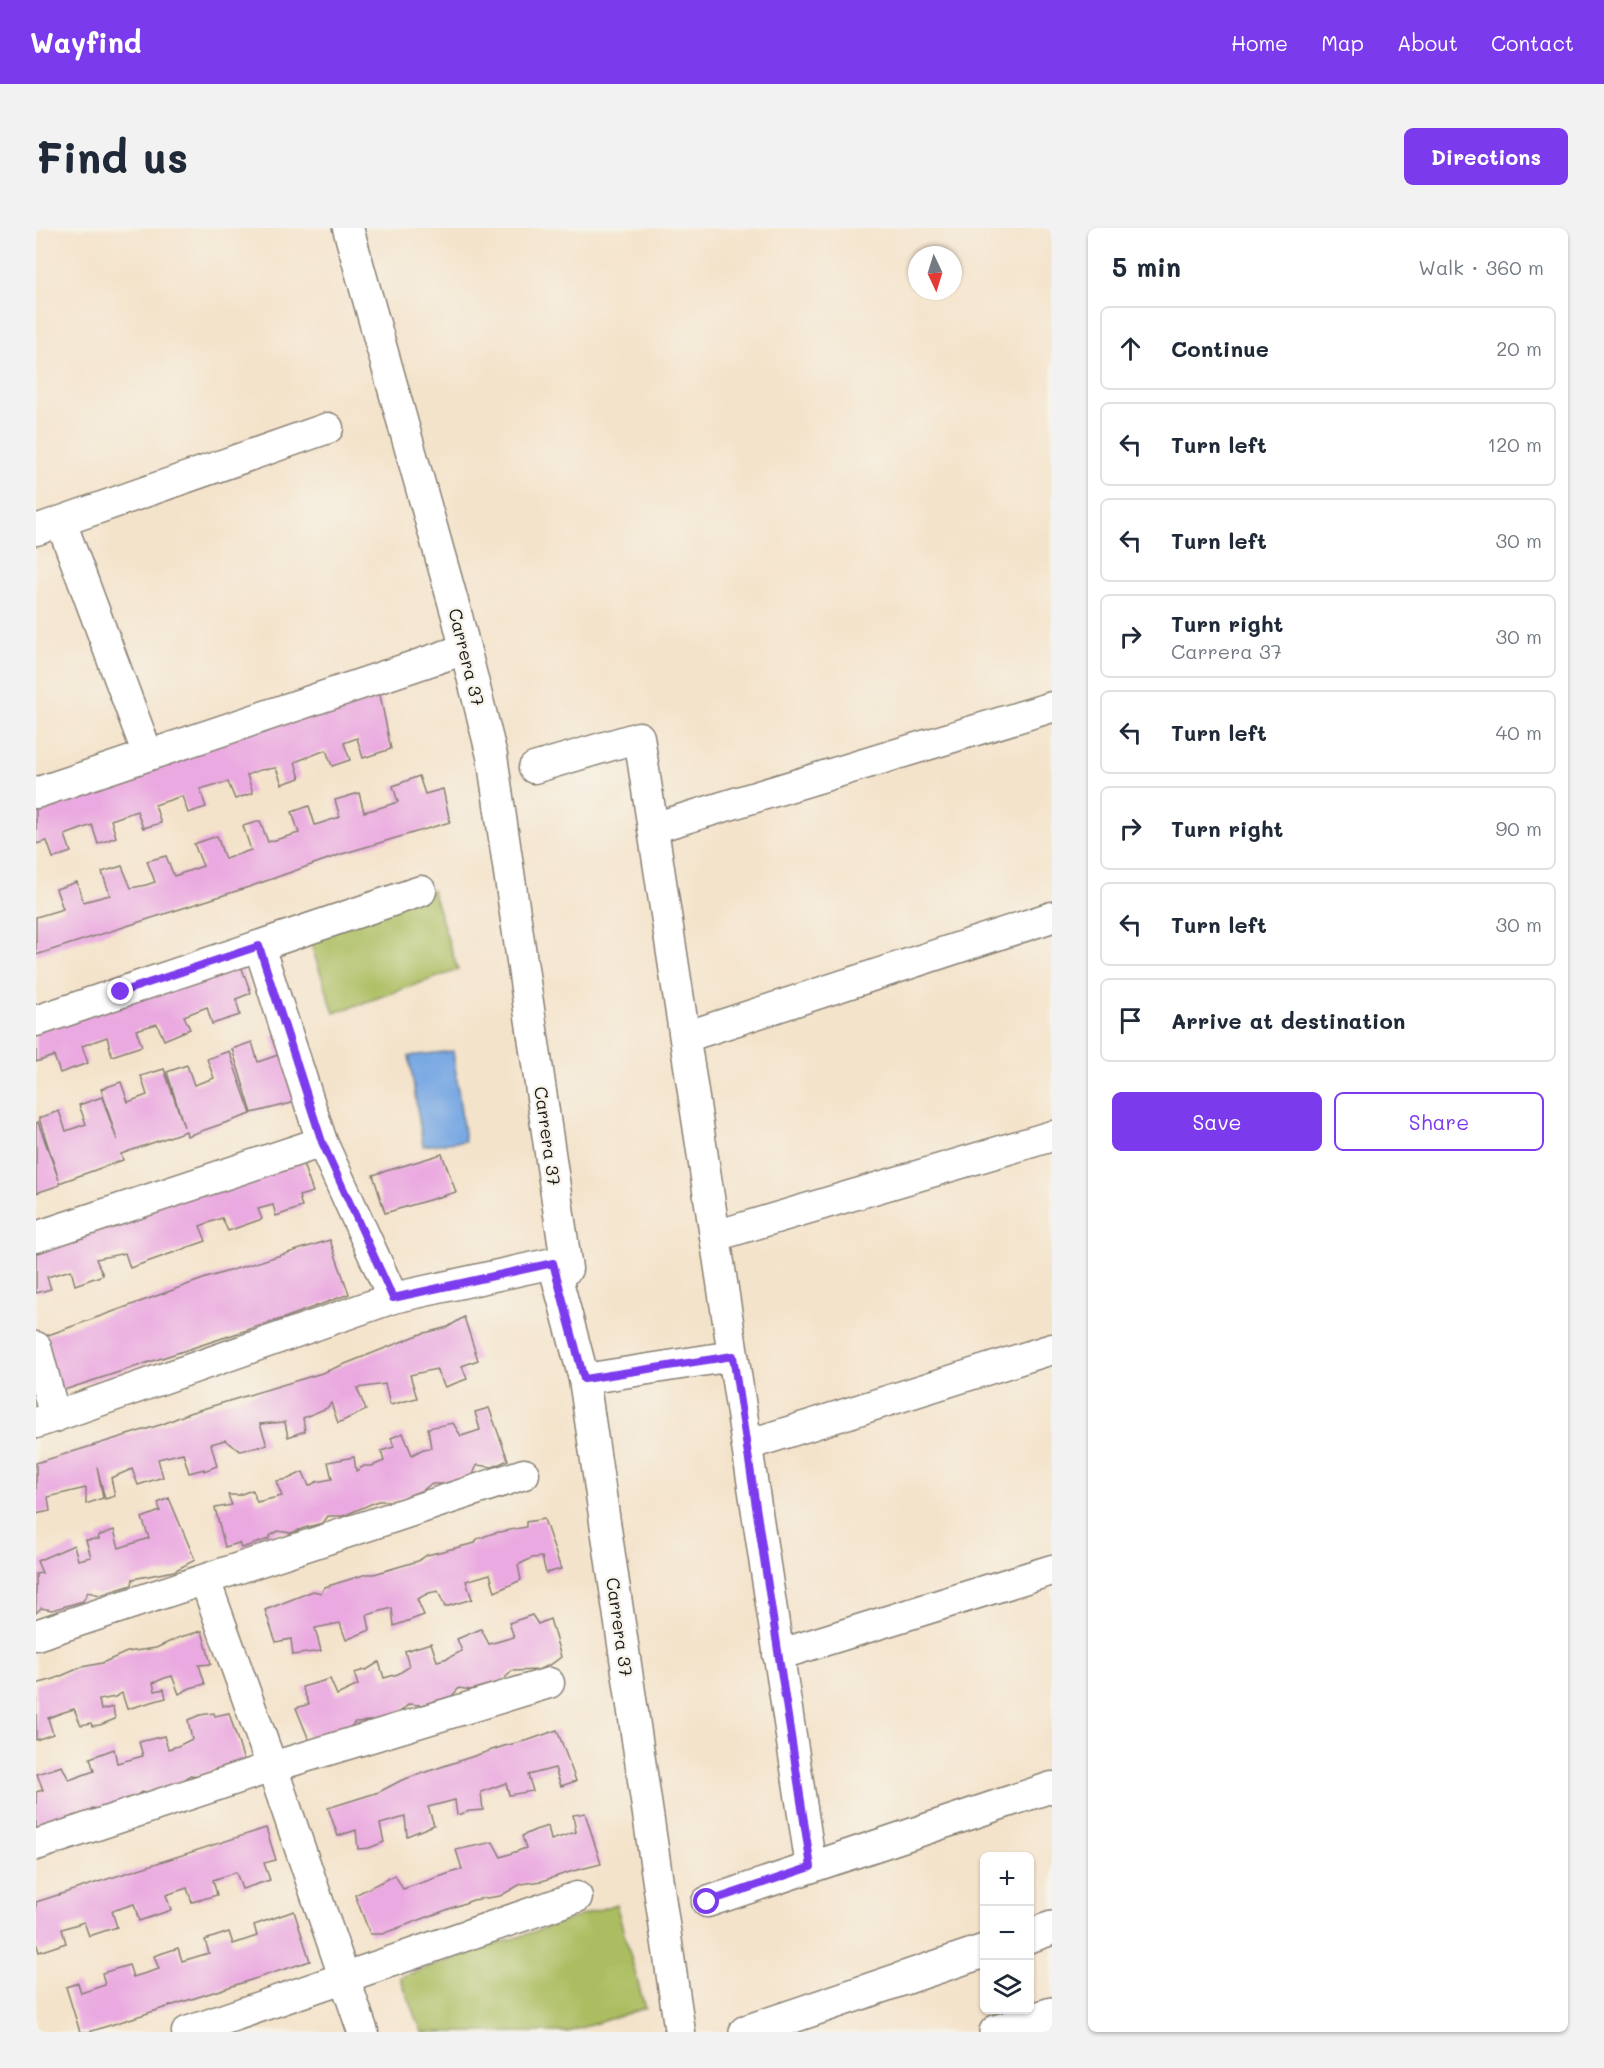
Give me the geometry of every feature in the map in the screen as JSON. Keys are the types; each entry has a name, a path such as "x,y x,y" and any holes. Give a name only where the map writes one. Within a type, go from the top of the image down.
{"main road":[{"path":"1034,1934 1052,1928"},
{"path":"746,2032 980,1952"},
{"path":"996,2032 1052,2013"}],"street":[{"name":"Carrera 37","path":"348,228 465,649 495,775 567,1269 553,1263"},
{"path":"148,755 49,526 328,428"},
{"path":"36,793 465,649"},
{"path":"653,828 1052,707"},
{"path":"534,768 639,737 811,1867"},
{"path":"36,1021 421,891"},
{"path":"685,1036 1052,917"},
{"path":"259,946 322,1142 393,1298"},
{"path":"715,1236 1052,1136"},
{"path":"36,1237 322,1142"},
{"name":"Carrera 37","path":"553,1263 584,1379 680,2032"},
{"path":"36,1347 46,1420 393,1298 553,1263"},
{"path":"747,1445 1052,1349"},
{"path":"584,1379 733,1356"},
{"path":"36,1635 524,1474"},
{"path":"778,1655 1052,1570"},
{"path":"205,1580 363,2032"},
{"path":"36,1845 272,1767 549,1683"},
{"path":"707,1902 1052,1787"},
{"path":"187,2032 577,1897"}],"green space":[{"path":"432,890 458,970 334,1013 307,933"},
{"path":"616,1904 645,2008 568,2032 422,2032 400,1977"}],"water":[{"path":"453,1051 465,1141 423,1146 409,1056"}],"building":[{"path":"378,685 391,749 363,758 357,738 344,743 350,760 332,766 326,750 295,762 300,778 282,784 276,768 260,770 247,775 253,793 235,799 228,782 214,785 200,789 206,807 188,813 182,796 155,805 161,823 143,828 137,811 111,820 116,837 98,844 92,825 65,835 71,852 53,858 47,841 36,844 36,797"},
{"path":"419,776 425,794 443,789 450,822 342,854 249,887 36,955 36,917 63,909 56,889 77,882 83,902 110,895 102,872 122,866 131,888 146,885 155,882 147,861 166,856 174,876 203,866 194,844 217,836 225,859 251,850 243,826 260,821 268,842 299,833 292,812 309,806 315,825 340,817 335,800 359,793 364,812 379,808 398,802 393,786"},
{"path":"237,955 251,993 236,999 240,1015 212,1024 207,1007 184,1016 190,1029 164,1040 157,1024 136,1030 142,1046 112,1056 107,1037 82,1046 88,1063 60,1073 54,1056 36,1062 36,1023"},
{"path":"280,1034 300,1101 252,1113 232,1049 252,1042 258,1062 278,1055 271,1036"},
{"path":"229,1051 251,1114 187,1136 186,1131 121,1154 123,1160 36,1193 36,1123 38,1122 59,1180 39,1118 59,1111 66,1131 86,1124 79,1105 102,1097 117,1140 101,1089 121,1082 128,1102 147,1095 141,1076 164,1069 184,1127 167,1072 187,1065 194,1085 214,1078 207,1059"},
{"path":"299,1153 313,1192 299,1196 302,1207 276,1216 273,1205 258,1209 262,1219 228,1231 222,1218 200,1226 206,1241 130,1268 125,1253 96,1259 103,1275 75,1285 71,1270 47,1277 51,1289 36,1293 36,1241"},
{"path":"442,1154 456,1192 385,1213 373,1175"},
{"path":"330,1240 349,1294 284,1318 55,1393 40,1338 206,1278"},
{"path":"464,1317 478,1360 462,1366 467,1379 445,1387 436,1369 410,1375 417,1398 390,1405 385,1384 357,1388 366,1410 338,1423 331,1403 327,1408 303,1418 305,1431 288,1437 285,1422 260,1424 267,1445 240,1451 225,1440 211,1444 217,1466 189,1473 183,1453 158,1459 163,1477 138,1485 132,1469 111,1478 115,1496 105,1499 97,1467 103,1498 86,1504 86,1488 77,1490 48,1497 50,1511 36,1514 36,1463 322,1373 421,1334 448,1327"},
{"path":"489,1408 508,1460 493,1467 477,1465 473,1475 443,1484 431,1484 423,1490 394,1501 378,1501 343,1516 328,1516 323,1523 291,1533 278,1531 269,1539 241,1548 239,1543 225,1547 215,1508 232,1505 228,1495 239,1495 252,1490 257,1502 282,1496 276,1481 288,1479 303,1472 309,1486 332,1479 328,1462 354,1457 356,1471 364,1466 372,1466 384,1461 381,1451 394,1447 391,1438 403,1433 412,1455 423,1449 431,1448 428,1428 453,1423 461,1436 480,1430 475,1412"},
{"path":"169,1498 195,1560 174,1571 133,1579 132,1585 100,1595 88,1592 83,1601 52,1610 41,1608 36,1613 36,1574 42,1573 37,1561 74,1545 78,1560 91,1557 86,1540 99,1539 98,1536 114,1530 119,1548 149,1538 142,1518 160,1511 158,1503"},
{"path":"544,1519 561,1569 546,1573 542,1557 532,1558 518,1565 521,1580 495,1592 490,1574 466,1581 472,1599 445,1607 438,1591 429,1593 417,1599 424,1615 394,1626 392,1608 367,1615 370,1630 346,1640 340,1623 315,1628 321,1651 293,1655 291,1639 276,1642 265,1610 313,1591 321,1593 325,1587 418,1561 427,1555 475,1543 477,1539 494,1533 526,1527 526,1522"},
{"path":"532,1615 538,1624 550,1619 561,1657 553,1663 538,1670 512,1671 502,1681 470,1690 459,1688 452,1696 421,1705 409,1704 399,1713 383,1720 355,1722 348,1730 309,1740 296,1708 309,1704 302,1687 330,1679 337,1695 358,1685 354,1673 368,1669 379,1662 384,1678 398,1674 409,1667 405,1651 431,1643 437,1661 448,1658 462,1651 457,1639 481,1629 489,1644 514,1637 509,1623"},
{"path":"202,1631 211,1664 199,1665 205,1684 179,1694 172,1676 165,1678 153,1683 155,1691 164,1689 166,1698 127,1709 122,1693 99,1700 101,1710 113,1707 115,1719 100,1725 92,1726 91,1723 81,1725 74,1709 48,1718 53,1734 36,1740 36,1684 82,1667 102,1663 127,1652 156,1648 180,1637"},
{"path":"214,1713 215,1716 229,1713 244,1761 231,1768 215,1769 202,1776 190,1775 181,1783 150,1794 141,1792 134,1798 105,1810 92,1808 83,1818 49,1825 36,1831 36,1792 43,1790 37,1774 62,1766 69,1780 94,1771 90,1758 114,1749 117,1763 143,1756 139,1742 164,1736 168,1749 178,1746 192,1739 188,1720"},
{"path":"557,1730 576,1781 561,1786 555,1768 528,1775 533,1791 509,1795 506,1783 481,1792 483,1810 457,1815 455,1800 428,1807 434,1825 407,1836 405,1817 380,1824 384,1842 369,1848 358,1849 356,1830 338,1836 328,1808 379,1792 402,1780"},
{"path":"585,1813 601,1864 542,1881 521,1884 500,1896 473,1900 382,1934 370,1934 355,1895 395,1875 403,1889 462,1869 456,1850 493,1842 501,1857 526,1848 522,1836 535,1830 548,1826 551,1840 576,1832 573,1815"},
{"path":"266,1828 276,1860 264,1863 270,1880 242,1889 236,1872 213,1880 217,1895 192,1902 187,1888 166,1895 171,1910 139,1921 134,1904 112,1911 117,1927 89,1936 84,1922 62,1929 66,1943 39,1952 36,1942 36,1902"},
{"path":"294,1911 310,1961 89,2032 80,2032 66,1987 78,1983 81,1993 105,1985 102,1973 129,1965 133,1977 159,1969 154,1956 178,1948 182,1961 209,1953 205,1940 229,1932 233,1944 257,1936 254,1925"}],"route":[{"path":"121,992 259,946 322,1142 393,1298 553,1263 584,1379 733,1356 811,1867 707,1902"}]}
